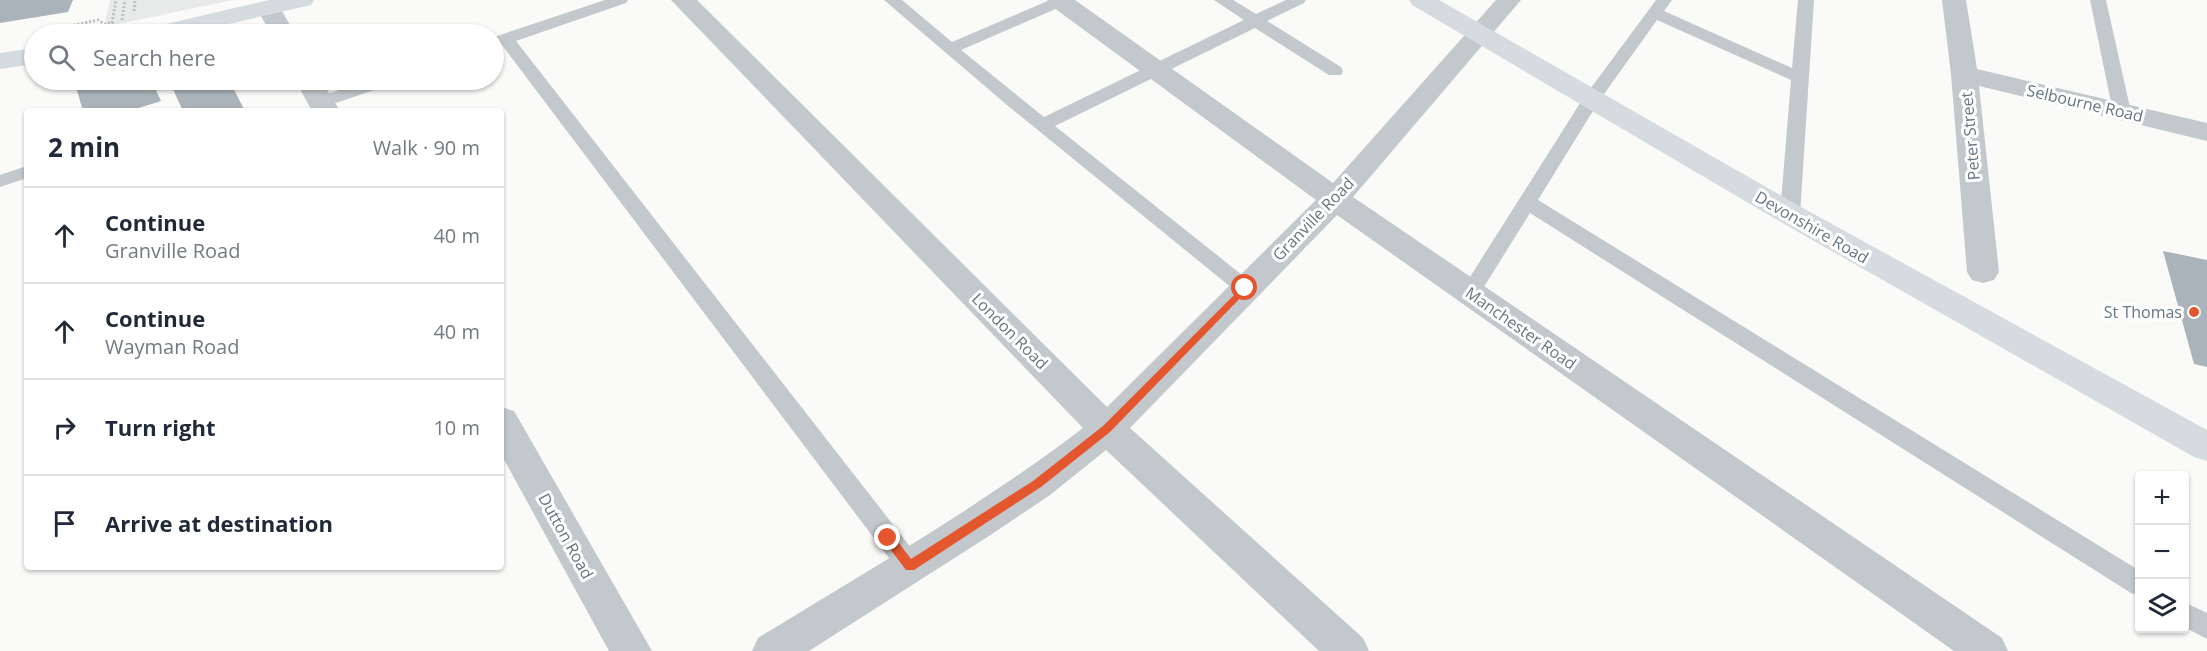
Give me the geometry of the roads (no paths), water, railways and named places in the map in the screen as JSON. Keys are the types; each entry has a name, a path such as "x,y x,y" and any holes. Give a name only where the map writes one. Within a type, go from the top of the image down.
{"main road":[{"path":"200,24 302,0"},
{"name":"Devonshire Road","path":"1421,0 1790,214 2207,447"},
{"path":"0,61 24,57"}],"street":[{"name":"London Road","path":"683,0 1107,429 1348,651"},
{"name":"Granville Road","path":"773,651 1037,484 1107,429 1335,199 1509,0"},
{"name":"Peter Street","path":"1954,0 1964,74 1983,272"},
{"name":"Manchester Road","path":"1060,1 1335,199 1987,651"},
{"path":"269,9 277,24"},
{"name":"Selbourne Road","path":"1964,74 2207,132"},
{"name":"Dutton Road","path":"504,426 631,651"}],"lane":[{"path":"504,40 620,0"},
{"path":"892,0 1245,288"},
{"path":"1222,0 1335,70"},
{"path":"1043,125 1298,0"},
{"path":"1790,214 1806,0"},
{"path":"2098,0 2122,112"},
{"path":"951,48 1060,1"},
{"path":"1470,293 1591,100 1659,7 1800,78"},
{"path":"504,46 910,566"},
{"path":"318,98 348,90"},
{"path":"0,181 24,173"},
{"path":"1527,202 2135,582"},
{"path":"2189,616 2207,627"}],"place":[{"name":"St Thomas","path":"2194,312"}]}
